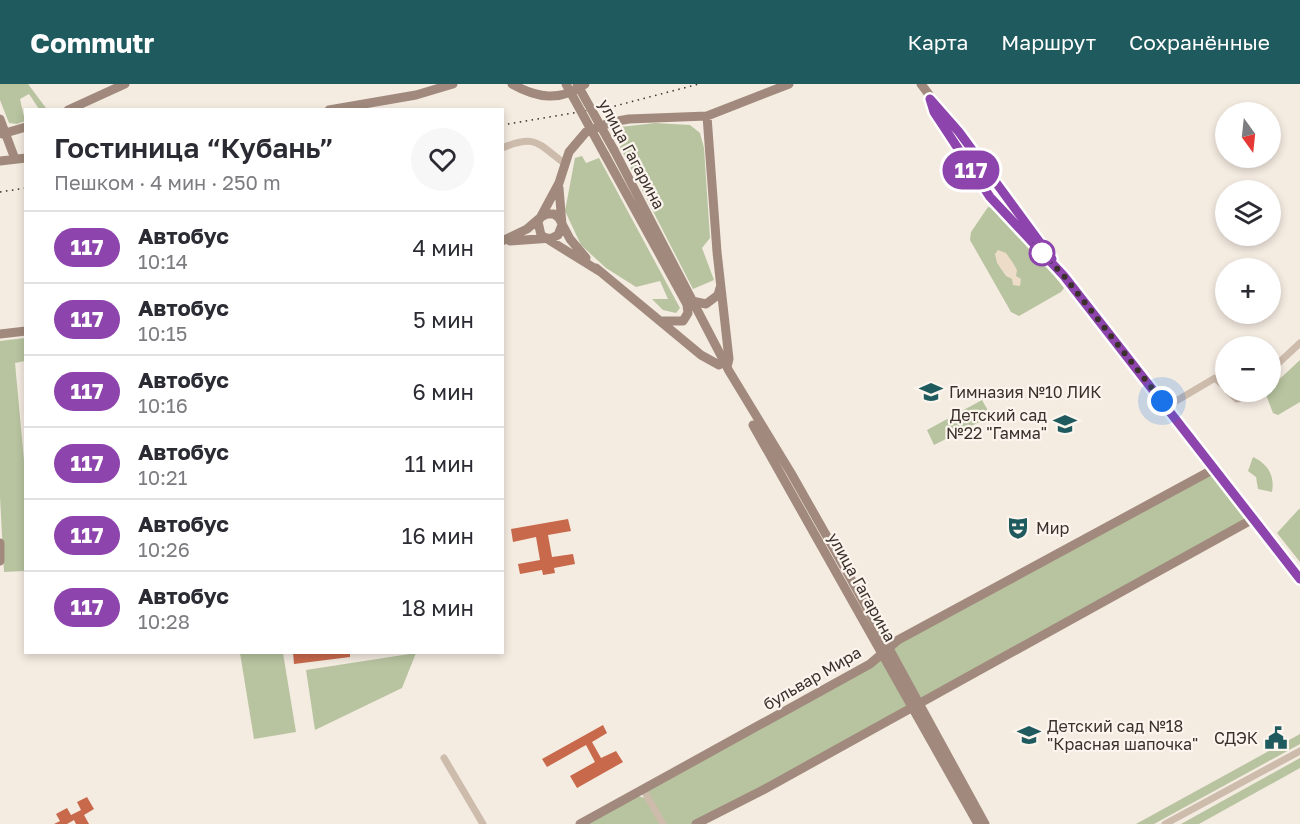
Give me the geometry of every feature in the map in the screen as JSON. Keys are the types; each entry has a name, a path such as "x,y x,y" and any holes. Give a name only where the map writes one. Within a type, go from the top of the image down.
{"main road":[{"path":"72,108 126,84"},
{"path":"341,108 416,95 453,84"},
{"path":"512,84 534,95 548,97 568,93 585,84"},
{"name":"улица Гагарина","path":"566,84 609,152"},
{"name":"улица Гагарина","path":"577,84 609,152 723,366 791,473 978,824"},
{"path":"547,238 538,229 541,217 559,183 564,164 576,140 586,132 612,122 648,117 707,116 789,84"},
{"path":"921,84 930,99 959,132 1064,276 1300,579"},
{"path":"707,116 729,359 723,366"},
{"path":"0,119 3,134 15,159"},
{"path":"3,134 24,128"},
{"path":"0,161 24,158"},
{"path":"504,242 558,235 562,225 559,183"},
{"path":"504,241 527,229 547,214 554,214 560,219 562,225"},
{"name":"улица Гагарина","path":"562,225 580,252 598,270"},
{"name":"улица Гагарина","path":"547,238 598,270 663,321 701,355 723,366"},
{"path":"663,321 683,321 688,313 689,303 700,304 712,301 718,296 721,285"},
{"path":"0,334 24,331"},
{"name":"бульвар Мира","path":"580,824 870,664 886,649 1214,469"},
{"path":"696,824 1253,519"},
{"path":"0,543 0,561"},
{"name":"улица Гагарина","path":"916,705 985,824"}],"street":[{"path":"504,147 521,140 531,140 564,164"},
{"path":"1281,361 1300,343"},
{"path":"1166,407 1215,378"},
{"path":"1165,824 1300,751"},
{"path":"444,758 483,824"},
{"path":"643,789 663,824"}],"green space":[{"path":"0,84 28,84 46,108 38,108 29,94 20,99 24,121 17,124 9,123 0,100"},
{"path":"655,123 690,125 700,133 704,148 710,238 702,248 714,280 693,289 620,147 626,140 619,131 612,128"},
{"path":"582,156 586,163 599,158 680,308 676,313 663,310 652,299 668,299 660,281 636,287 606,268 581,245 565,211 575,158"},
{"path":"988,207 994,208 1022,236 1064,288 1061,292 1019,316 1011,312 970,240 971,232"},
{"path":"24,338 24,361 15,363 24,460 24,571 4,572 0,497 0,341"},
{"path":"1300,360 1300,402 1278,415 1273,413 1269,402 1281,402 1281,378"},
{"path":"982,400 991,416 934,445 927,430"},
{"path":"1253,457 1263,463 1269,471 1272,492 1258,489 1256,477 1248,471"},
{"path":"1214,469 1253,519 696,824 663,824 643,789 870,664 885,649"},
{"path":"1300,509 1300,562 1277,533"},
{"path":"240,654 283,654 296,732 254,739"},
{"path":"416,654 402,688 315,730 306,670"},
{"path":"1300,734 1300,744 1154,824 1136,824"},
{"path":"1300,758 1300,768 1199,824 1181,824"},
{"path":"638,796 645,798 660,824 588,824"}],"shaded area":[{"path":"998,250 1006,253 1013,263 1017,270 1016,276 1021,279 1020,286 1013,285 1012,279 1006,276 997,263 995,254"}],"building":[{"path":"568,519 571,531 548,535 552,557 573,554 575,564 554,568 555,573 543,575 542,570 520,574 518,564 540,560 536,537 513,542 511,529"},
{"path":"293,654 350,654 350,657 294,664"},
{"path":"603,725 607,733 592,742 601,758 616,751 623,762 577,788 570,776 595,762 586,745 547,767 542,759"},
{"path":"87,797 94,809 84,815 89,824 76,824 74,820 67,824 54,824 60,821 56,814 67,808 71,815 81,810 77,802"}],"railway":[{"path":"504,125 615,106 699,84"},
{"path":"0,192 24,188"}],"bus line":[{"name":"117","path":"1052,259 959,132 930,99 934,112 990,197 1064,276 1300,579"}],"place":[{"name":"Гимназия №10 ЛИК","path":"931,392"},
{"name":"Детский сад №22 \"Гамма\"","path":"1065,424"},
{"name":"Мир","path":"1018,528"},
{"name":"Детский сад №18 \"Красная шапочка\"","path":"1029,735"},
{"name":"СДЭК","path":"1276,738"}],"route":[{"path":"1042,253 1035,245 1064,276 1162,401"}]}
